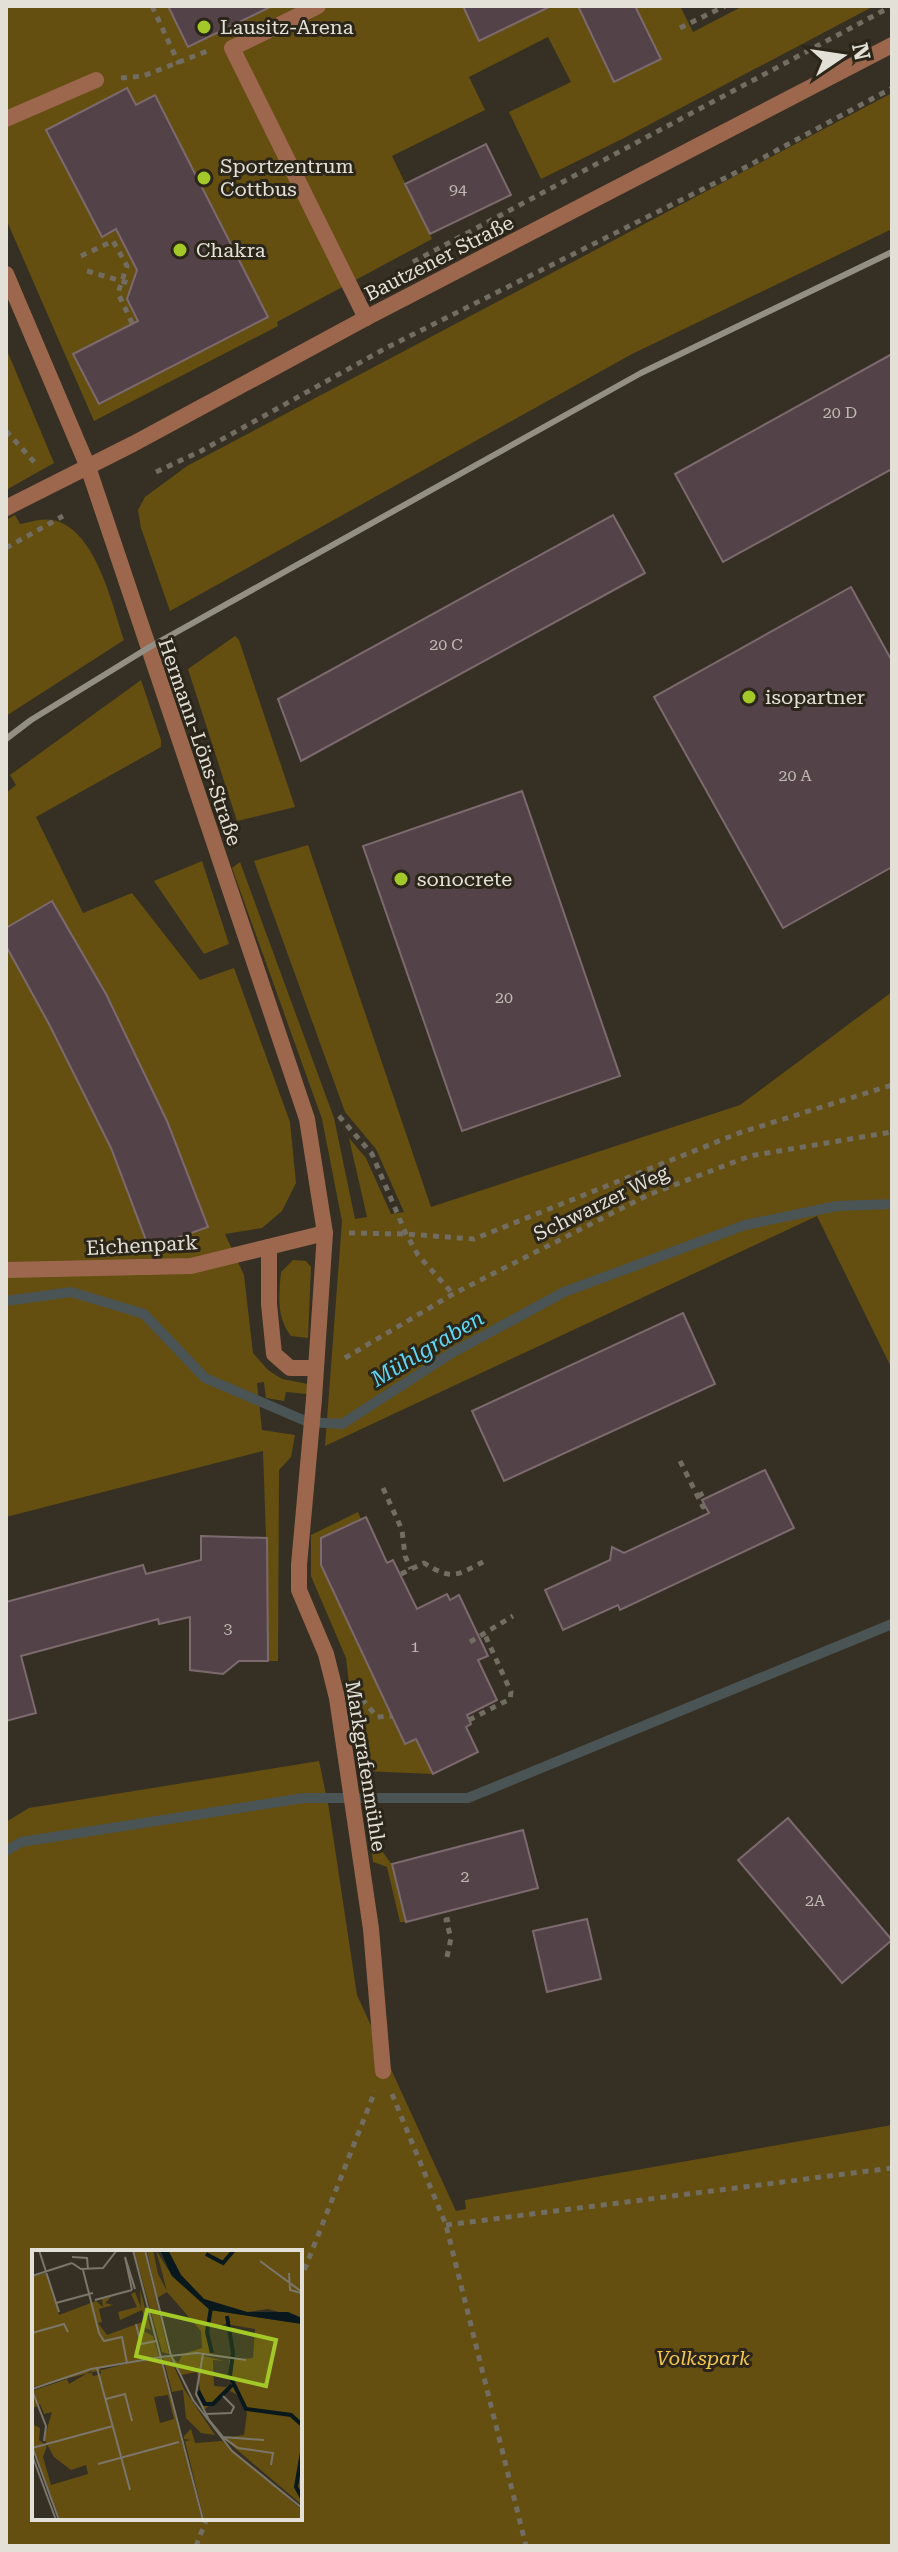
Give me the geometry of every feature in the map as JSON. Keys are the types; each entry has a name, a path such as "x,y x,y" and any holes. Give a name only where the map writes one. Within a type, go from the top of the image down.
{"street":[{"path":"318,6 232,48 366,318"},
{"name":"Bautzener Straße","path":"6,508 892,45"},
{"path":"6,119 96,80"},
{"name":"Hermann-Löns-Straße","path":"6,274 88,467 307,1119 325,1233"},
{"name":"Eichenpark","path":"6,1270 191,1266 325,1233"},
{"name":"Markgrafenmühle","path":"325,1233 299,1590 333,1679 376,1971 383,2071"},
{"path":"269,1247 269,1304 274,1354 290,1368 316,1368"}],"path":[{"path":"152,6 179,64"},
{"path":"680,28 725,6"},
{"path":"407,265 892,6"},
{"path":"96,80 143,76 218,46 232,48"},
{"path":"156,472 201,451 386,348 733,174 892,88"},
{"path":"81,256 113,241 127,266 118,293 132,323"},
{"path":"87,271 132,284"},
{"path":"6,431 35,462 48,487"},
{"path":"6,548 63,516"},
{"path":"325,1233 474,1239 739,1133 892,1085"},
{"path":"339,1116 372,1154 418,1255 453,1294"},
{"name":"Schwarzer Weg","path":"345,1358 453,1294 648,1195 750,1156 892,1132"},
{"path":"680,1461 705,1506"},
{"path":"383,1488 402,1530 405,1556 411,1569"},
{"path":"698,1496 704,1493 706,1498"},
{"path":"401,1574 424,1563 439,1573 455,1575 487,1560"},
{"path":"470,1642 513,1616"},
{"path":"469,1720 510,1699 511,1692 485,1635"},
{"path":"447,1957 451,1938 446,1920 450,1919"},
{"path":"383,2071 446,2225 526,2546"},
{"path":"302,2276 383,2071"},
{"path":"446,2225 892,2168"},
{"path":"196,2546 206,2520"}],"green space":[{"name":"Sportzentrum Cottbus","path":"6,6 680,6 693,32 743,6 874,6 541,179 509,112 571,82 548,37 469,77 485,110 392,156 432,239 277,322 278,326 94,421 6,219"},
{"path":"892,93 892,229 632,354 170,611 141,528 138,510 145,497 187,466"},
{"path":"6,348 54,463 6,490"},
{"path":"15,515 20,524 52,520 67,526 80,537 100,569 124,640 6,716 6,520"},
{"path":"235,636 239,640 295,807 237,821 188,669"},
{"path":"141,680 161,747 36,817 83,913 132,893 200,980 234,968 290,1122 296,1183 282,1211 262,1228 225,1234 244,1275 253,1353 268,1370 282,1379 308,1384 307,1394 286,1392 284,1401 266,1398 264,1382 257,1383 262,1430 295,1435 291,1457 279,1470 278,1661 268,1661 263,1451 6,1517 6,793 16,785 10,775"},
{"path":"308,845 431,1207 740,1105 892,992 892,1369 817,1216 325,1446 342,1221 322,1119 232,868 240,862 334,1118 355,1219 367,1217 349,1138 366,1158 391,1214 404,1212 376,1149 345,1112 254,861"},
{"path":"202,861 229,944 204,954 154,881"},
{"path":"293,1260 306,1261 311,1267 308,1338 291,1336 281,1313 281,1272"},
{"path":"358,1512 361,1519 321,1538 321,1565 405,1744 416,1739 433,1774 362,1771 346,1658 311,1576 311,1535"},
{"name":"Volkspark","path":"319,1761 357,1995 456,2211 466,2209 465,2200 892,2125 892,2546 6,2546 6,1822 29,1808"},
{"path":"371,1848 380,1848 392,1865 406,1922 400,1922 387,1867 373,1862"}],"building":[{"name":"Lausitz-Arena","path":"168,6 272,6 188,47"},
{"path":"463,6 551,6 479,41"},
{"path":"578,6 635,6 661,59 614,82"},
{"name":"Chakra","path":"127,88 136,105 155,95 268,317 99,404 73,354 138,321 127,299 137,270 116,229 102,237 46,130"},
{"path":"486,144 511,195 430,234 405,184"},
{"path":"892,354 892,469 723,562 675,474"},
{"path":"613,515 645,573 301,761 278,699"},
{"path":"851,587 892,661 892,867 783,928 654,697"},
{"path":"522,791 620,1076 462,1131 363,846"},
{"path":"52,901 106,994 167,1121 208,1227 149,1248 111,1148 6,946 6,928"},
{"path":"683,1313 715,1384 504,1481 472,1411"},
{"path":"765,1470 794,1528 620,1610 618,1605 563,1630 545,1590 610,1560 612,1547 624,1553 709,1513 702,1500"},
{"path":"366,1517 387,1563 393,1560 417,1609 447,1594 450,1600 459,1595 488,1656 478,1660 497,1700 467,1715 471,1724 466,1727 478,1752 433,1774 416,1739 405,1744 321,1565 321,1538"},
{"path":"201,1536 267,1538 268,1661 239,1661 223,1674 190,1670 190,1617 159,1624 158,1619 21,1656 36,1713 6,1721 6,1602 143,1565 146,1574 201,1560"},
{"path":"788,1818 892,1940 842,1983 738,1860"},
{"path":"523,1830 538,1888 406,1922 392,1864"},
{"path":"587,1919 601,1979 547,1992 533,1931"}],"waterway":[{"name":"Mühlgraben","path":"6,1301 71,1292 144,1314 205,1378 308,1422 342,1424 450,1354 564,1292 745,1225 837,1206 892,1204"},
{"path":"6,1851 21,1842 304,1798 468,1798 892,1624"}],"railway":[{"path":"6,739 31,720 148,648 641,373 892,252"}],"place":[{"name":"Lausitz-Arena","path":"204,27"},
{"name":"Sportzentrum Cottbus","path":"204,178"},
{"name":"Chakra","path":"180,250"},
{"name":"isopartner","path":"749,697"},
{"name":"sonocrete","path":"401,879"}]}
